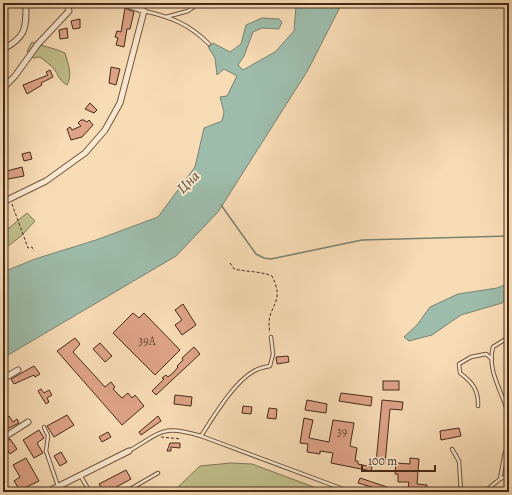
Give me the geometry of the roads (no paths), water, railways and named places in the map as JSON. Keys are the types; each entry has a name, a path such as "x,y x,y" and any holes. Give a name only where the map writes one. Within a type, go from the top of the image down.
{"street":[{"path":"3,49 19,39 24,32 26,3"},
{"path":"3,85 6,85 15,76 38,44 66,15 69,11 66,3"},
{"path":"3,202 46,182 85,153 105,130 120,103 144,11 122,3"},
{"path":"3,379 18,370"},
{"path":"3,438 28,422"},
{"path":"47,492 129,451"}],"lane":[{"path":"166,17 188,11 199,3"},
{"path":"144,11 166,17 196,30 209,44"},
{"path":"201,436 225,399 248,374 270,366 273,354 271,337"},
{"path":"509,337 494,347 492,360 497,387 507,408 509,418"},
{"path":"478,406 476,388 471,381 460,373 459,364 471,357 486,354 492,360"},
{"path":"507,408 509,403"},
{"path":"44,427 48,436 46,451 58,486"},
{"path":"129,451 165,430 179,429 351,492"},
{"path":"509,444 509,472"},
{"path":"500,479 505,452 509,444"},
{"path":"452,449 459,461 461,492"},
{"path":"125,492 158,474"},
{"path":"80,475 90,492"},
{"path":"484,492 500,479 509,475"}],"water":[{"name":"Цна","path":"294,3 342,3 308,70 218,212 176,256 3,358 3,272 35,259 96,240 158,217 195,167 204,128 222,121 224,112 220,97 227,96 237,76 224,69 217,75 215,58 208,47 213,43 230,52 241,44 246,25 262,18 279,19 282,22 279,29 262,28 253,32 244,56 238,65 243,70 275,52 294,31 296,6"},
{"path":"509,283 509,298 502,303 461,315 432,335 409,341 404,337 417,325 430,307 458,294 497,288"}],"waterway":[{"path":"221,205 256,254 264,258 271,259 362,240 509,236"}]}
